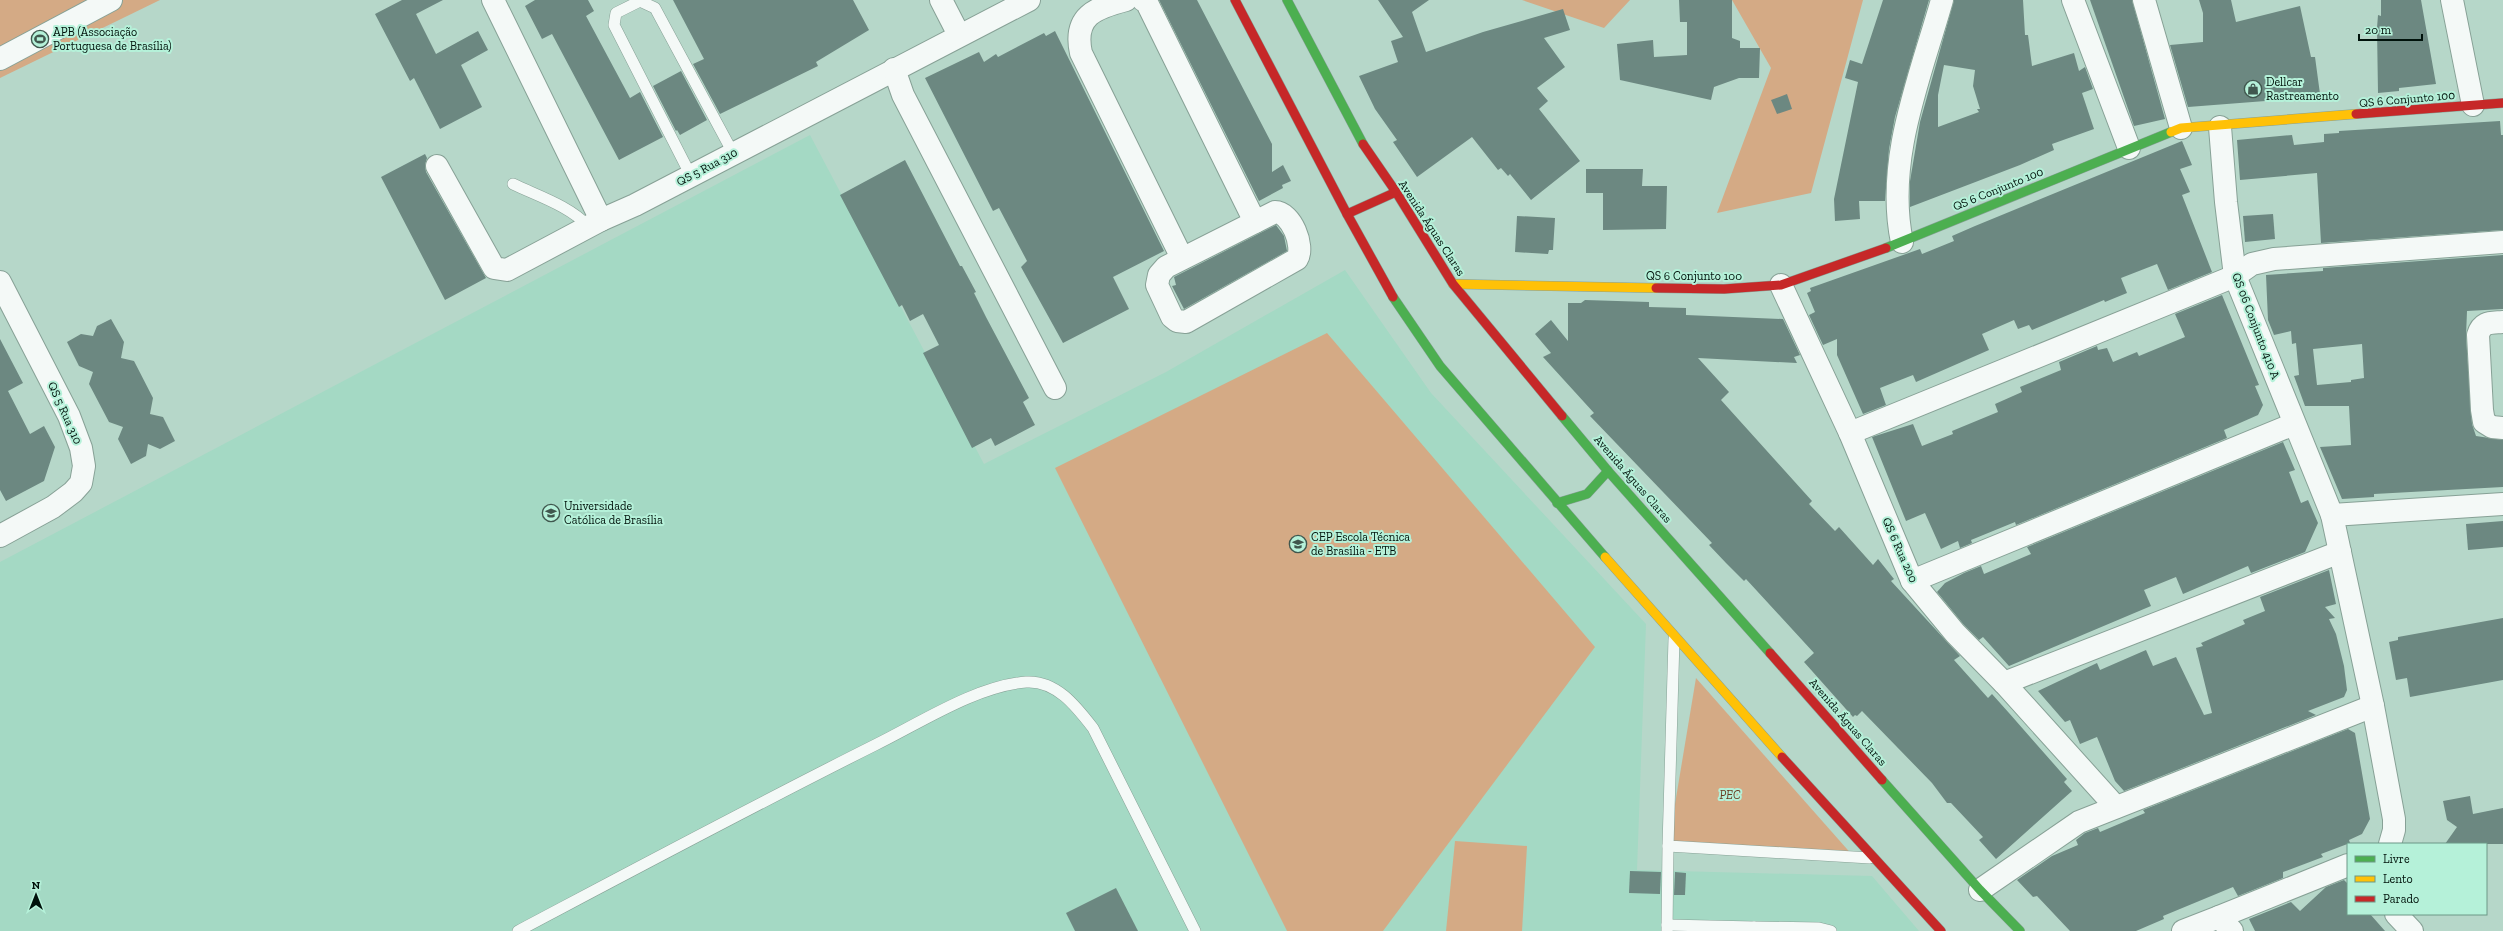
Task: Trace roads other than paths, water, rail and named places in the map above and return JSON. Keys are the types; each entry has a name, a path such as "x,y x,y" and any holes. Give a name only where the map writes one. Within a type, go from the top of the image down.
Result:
{"main road":[{"path":"1235,0 1347,214 1398,305 1440,366 1557,504 1674,636 1872,858 1941,931"},
{"name":"Avenida Águas Claras","path":"1287,0 1364,146 1396,192 1454,284 1480,309 1608,471 1980,890 2020,931"},
{"name":"QS 6 Conjunto 100","path":"1454,284 1724,289 1781,285 1902,242 2181,128 2220,127 2503,103"},
{"path":"1347,214 1396,192"},
{"path":"1492,296 1503,285"},
{"path":"1557,504 1587,496 1599,484 1608,471"}],"street":[{"path":"0,59 111,0"},
{"path":"493,0 595,223"},
{"path":"941,0 959,35"},
{"name":"QS 5 Rua 310","path":"437,166 494,268 507,270 595,223 691,176 1028,0"},
{"path":"1143,0 1150,8 1255,222"},
{"path":"1902,242 1897,217 1903,137 1942,0"},
{"path":"2073,0 2129,148"},
{"path":"2144,0 2181,128"},
{"path":"2452,0 2473,105"},
{"path":"1104,3 1080,25 1078,32 1081,53 1182,258"},
{"path":"894,69 903,95 1054,388"},
{"name":"QS 06 Conjunto 410 A","path":"2220,127 2226,202 2235,276 2332,515 2373,706 2394,820 2394,830 2390,843"},
{"path":"1275,212 1284,214 1301,242 1300,254 1297,259 1186,322 1181,323 1172,317 1157,285 1157,280 1166,267 1182,258 1275,212"},
{"path":"1850,433 2235,276 2252,264 2274,259 2503,242"},
{"name":"QS 5 Rua 310","path":"0,282 69,416 81,448 84,466 81,483 73,492 53,507 0,536"},
{"name":"QS 6 Rua 200","path":"1781,285 1850,433 1912,581 1955,633 2004,683 2116,807"},
{"path":"2503,322 2490,322 2480,329 2478,335 2484,422 2492,427 2503,428"},
{"path":"1912,581 2294,424"},
{"path":"2332,515 2503,504"},
{"path":"2004,683 2340,552"},
{"path":"1980,890 2079,822 2373,706"},
{"path":"2183,931 2225,924 2347,865"},
{"path":"2397,915 2412,931"}],"lane":[{"path":"691,176 614,25 616,13 640,1 655,8 733,154"},
{"path":"513,184 568,210 582,219 595,223"},
{"path":"1674,636 1667,928 1819,928 1831,931"},
{"path":"518,931 789,788 973,696 1006,685 1027,682 1042,683 1059,692 1075,705 1093,728 1195,931"},
{"path":"1668,846 1872,858"}],"place":[{"name":"APB (Associação Portuguesa de Brasília)","path":"40,39"},
{"name":"Dellcar Rastreamento","path":"2253,89"},
{"name":"Universidade Católica de Brasília","path":"551,513"},
{"name":"CEP Escola Técnica de Brasília - ETB","path":"1298,544"}],"park label":[{"name":"PEC","path":"1730,795"}]}
